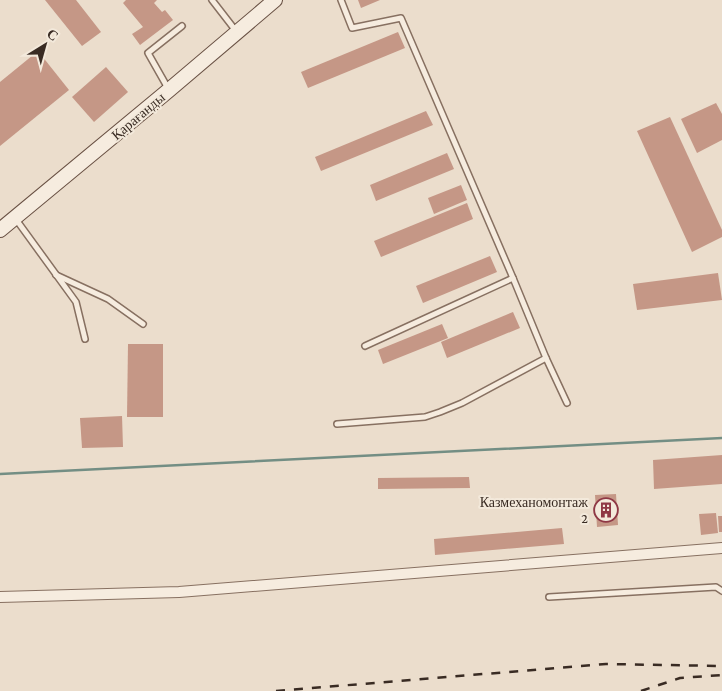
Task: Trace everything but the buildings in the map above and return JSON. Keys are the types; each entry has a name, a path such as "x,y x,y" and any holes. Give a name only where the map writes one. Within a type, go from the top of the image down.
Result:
{"main road":[{"name":"Қарағанды","path":"0,230 275,0"}],"street":[{"path":"0,597 179,592 722,548"}],"lane":[{"path":"212,0 236,32"},
{"path":"341,0 352,28 401,18 567,403"},
{"path":"169,90 148,53 182,26"},
{"path":"15,218 76,302 85,339"},
{"path":"56,275 108,299 143,324"},
{"path":"365,346 513,278"},
{"path":"337,424 425,416 440,412 462,403 546,358"},
{"path":"549,597 716,587 722,591"}],"waterway":[{"path":"0,474 722,438"}],"railway":[{"path":"276,691 606,664 722,666"},
{"path":"641,691 680,678 722,675"}],"place":[{"name":"Казмеханомонтаж 2","path":"606,510"}]}
